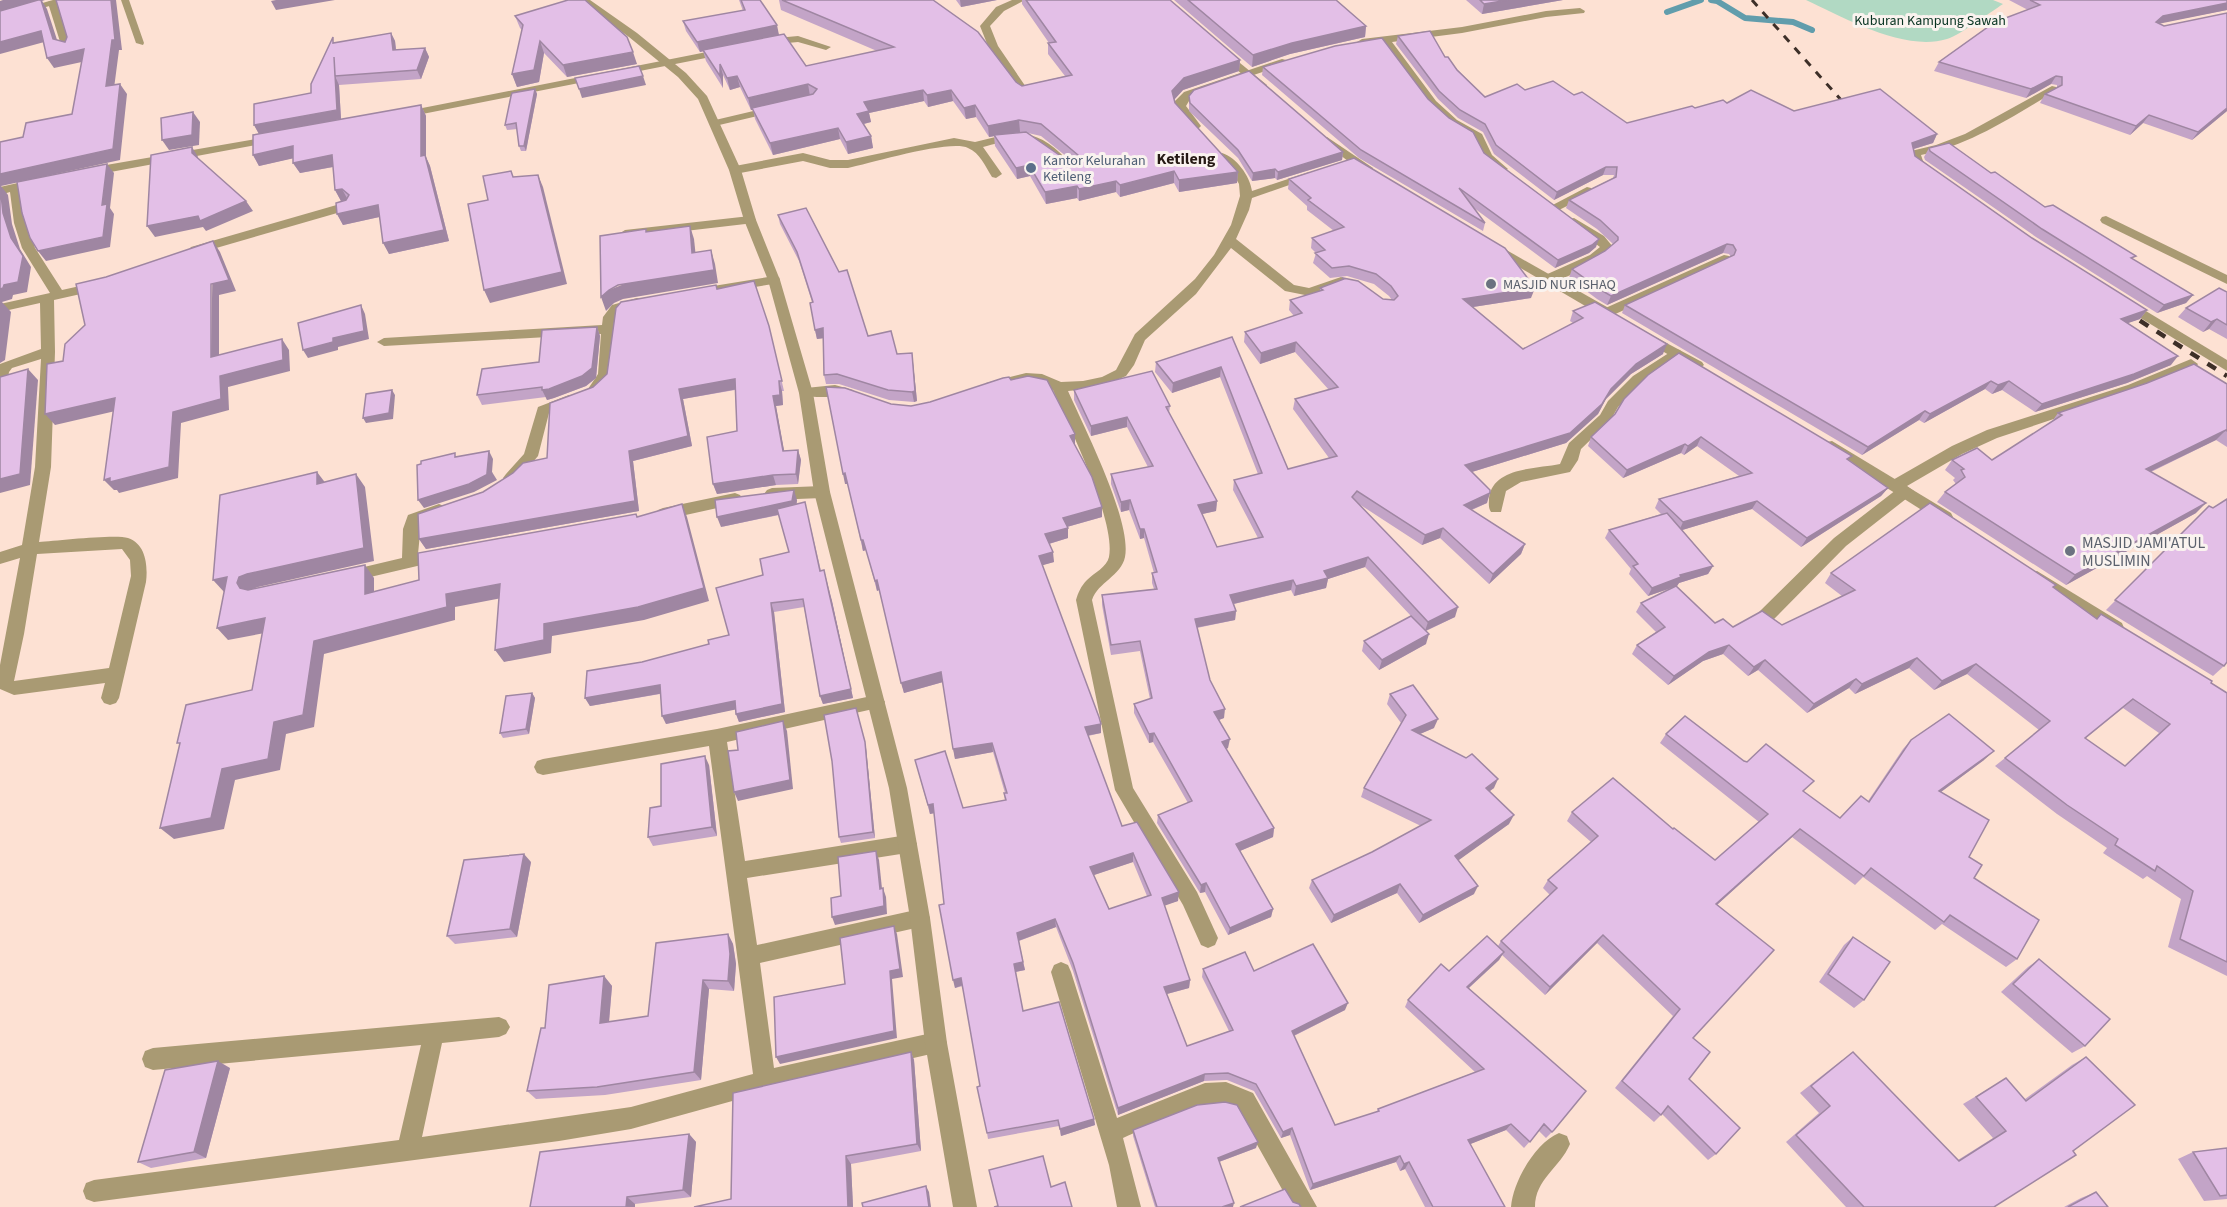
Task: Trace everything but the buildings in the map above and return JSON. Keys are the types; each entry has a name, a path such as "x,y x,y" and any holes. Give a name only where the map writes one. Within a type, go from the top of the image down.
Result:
{"street":[{"path":"584,0 668,64 703,98 735,170 750,220 774,279 806,393 822,492 898,788 920,918 936,1043 965,1207"},
{"path":"1020,0 1000,9 986,26 993,46 1023,90"},
{"path":"0,18 59,1 67,48"},
{"path":"1348,44 1462,30 1546,14 1580,11"},
{"path":"388,117 668,64 746,46 790,39 826,47"},
{"path":"1385,39 1432,103 1453,122 1478,136 1487,157 1512,176"},
{"path":"1216,45 1277,98"},
{"path":"1059,387 1085,386 1121,373 1127,366 1137,340 1193,289 1230,240 1243,213 1247,196 1245,182 1182,113 1180,102 1188,94 1295,58"},
{"path":"1936,176 1918,163 1915,153 1939,148 1969,136 2052,89"},
{"path":"715,123 789,106"},
{"path":"1319,134 1349,163 1378,178"},
{"path":"735,170 803,157 830,164 848,164 954,141 976,145 1026,135 1039,140 1071,168"},
{"path":"76,174 284,137"},
{"path":"976,145 996,174"},
{"path":"1247,196 1322,172"},
{"path":"0,191 56,179"},
{"path":"1548,279 1595,258 1607,247 1600,239 1549,205 1599,185"},
{"path":"16,188 21,227 32,256 51,281 53,296 48,352 44,467 16,634 5,680 7,686 14,688 116,674"},
{"path":"179,256 229,239 347,206"},
{"path":"610,236 750,220"},
{"path":"2106,220 2227,280"},
{"path":"1479,238 1705,370"},
{"path":"1230,240 1290,288 1310,292 1349,280"},
{"path":"1606,313 1724,259"},
{"path":"684,294 774,279"},
{"path":"0,308 109,283"},
{"path":"2114,295 2227,366"},
{"path":"502,486 531,456 543,410 550,405 590,394 600,388 605,380 611,316 619,307 650,300"},
{"path":"384,342 610,328"},
{"path":"0,384 2,371 7,365 48,352"},
{"path":"1496,508 1498,491 1504,483 1565,468 1571,460 1574,447 1605,418 1613,404 1638,379 1675,353"},
{"path":"1765,617 1840,542 1901,488 1957,450 1992,434 2133,388 2191,364"},
{"path":"981,389 1011,380 1033,377 1052,382 1059,387 1100,481 1118,540 1118,556 1113,566 1086,589 1084,600 1124,790 1182,882 1201,918 1208,938"},
{"path":"806,393 835,390 861,397"},
{"path":"1816,436 1956,524"},
{"path":"646,518 776,493 822,492"},
{"path":"410,563 411,529 414,519 455,505"},
{"path":"0,558 29,549 125,543 134,550 141,564 110,698"},
{"path":"328,580 460,551"},
{"path":"2023,567 2128,635"},
{"path":"543,767 717,737 876,702"},
{"path":"717,737 735,871 750,956 765,1081"},
{"path":"735,871 907,844"},
{"path":"750,956 920,918"},
{"path":"1061,972 1110,1132 1130,1207"},
{"path":"153,1059 499,1027"},
{"path":"408,1150 434,1033"},
{"path":"94,1191 631,1118 765,1081 936,1043"},
{"path":"1110,1132 1205,1095 1233,1094 1245,1101 1305,1207"},
{"path":"1524,1207 1522,1198 1529,1184 1559,1144"}],"lane":[{"path":"125,0 141,43"}],"green space":[{"name":"Kuburan Kampung Sawah","path":"1806,0 1993,0 2003,4 1953,36 1930,42 1912,41 1875,31"}],"waterway":[{"path":"1667,12 1701,0"},
{"path":"1711,0 1717,1 1745,18 1793,22 1812,30"}],"railway":[{"path":"1752,0 1850,110"},
{"path":"2123,310 2227,376"}],"place":[{"name":"Kantor Kelurahan Ketileng","path":"1031,168"},
{"name":"MASJID NUR ISHAQ","path":"1491,284"},
{"name":"MASJID JAMI'ATUL MUSLIMIN","path":"2070,551"}],"district":[{"name":"Ketileng","path":"1186,158"}]}
